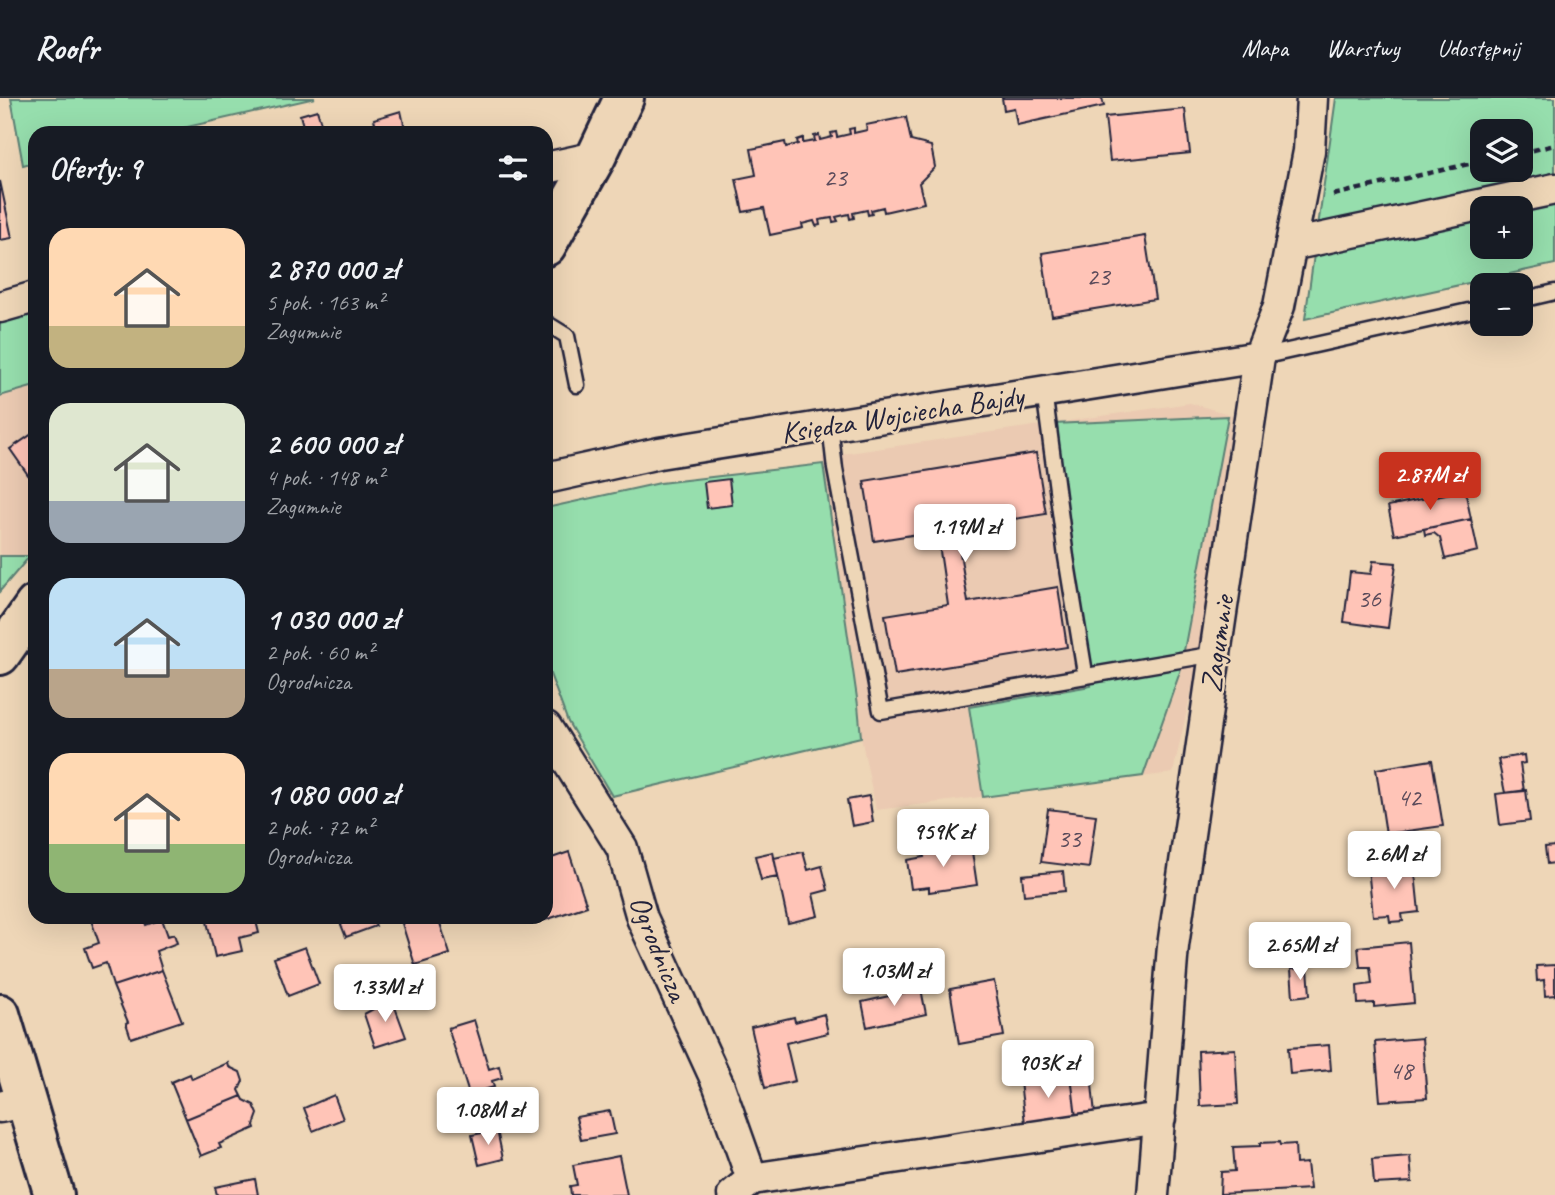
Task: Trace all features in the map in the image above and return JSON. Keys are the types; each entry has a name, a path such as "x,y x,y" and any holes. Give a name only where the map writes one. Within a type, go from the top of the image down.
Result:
{"street":[{"path":"553,234 596,157 624,98"},
{"name":"Zagumnie","path":"1153,1195 1173,946 1215,654 1259,357 1279,306 1309,151 1312,98"},
{"path":"553,166 596,157"},
{"path":"1291,245 1555,189"},
{"path":"0,307 28,299"},
{"name":"Księdza Wojciecha Bajdy","path":"553,476 659,453 1259,357"},
{"path":"0,655 28,615"},
{"name":"Ogrodnicza","path":"553,738 622,848 642,918 719,1086 742,1187 1160,1118"},
{"path":"0,1014 13,1104 54,1195"}],"lane":[{"path":"1533,297 1555,292"},
{"path":"1259,357 1470,311"},
{"path":"553,327 567,336 577,385"},
{"path":"1044,391 1084,667"},
{"path":"830,425 835,469 881,712 1215,654"}],"path":[{"path":"1533,150 1555,145"},
{"path":"1330,196 1470,164"}],"shaded area":[{"path":"28,388 28,556 0,556 0,396"},
{"path":"1190,403 1232,415 1199,656 1173,773 876,810 861,737 822,457"}],"green space":[{"path":"11,98 315,98 192,126 28,126 28,164 23,165"},
{"path":"1336,98 1555,98 1555,264 1514,273 1470,273 1470,283 1305,319"},
{"path":"28,311 28,388 0,396 0,319"},
{"path":"1228,416 1180,672 1143,776 983,797 969,707 1091,686 1053,424"},
{"path":"823,464 861,737 612,796 568,722 553,682 553,506 660,483"},
{"path":"0,556 28,556 28,558 0,591"}],"building":[{"path":"1002,98 1102,98 1104,106 1017,125 1014,108 1004,110"},
{"path":"1185,109 1190,153 1110,161 1105,117"},
{"path":"317,110 322,126 303,126 300,115"},
{"path":"401,111 404,126 376,126 374,119"},
{"path":"906,117 911,141 931,146 935,167 919,183 924,203 884,212 883,207 871,210 872,214 868,215 867,210 853,213 854,218 850,219 849,214 836,217 838,221 833,222 832,218 819,220 820,225 816,226 814,221 802,224 803,228 770,235 764,208 743,212 736,179 756,175 751,149 785,142 786,147 798,144 797,140 803,138 803,143 815,141 814,136 819,135 820,140 832,137 831,133 836,132 837,137 850,134 849,129 854,128 854,133 867,130 866,125"},
{"path":"0,181 12,238 0,240"},
{"path":"1145,236 1155,299 1052,316 1042,253"},
{"path":"28,437 28,475 10,449"},
{"path":"1036,453 1046,514 956,528 968,602 1058,587 1067,647 895,675 885,615 948,605 937,531 874,541 864,481"},
{"path":"729,479 732,505 707,508 704,482"},
{"path":"1465,490 1471,519 1394,535 1388,506"},
{"path":"1471,519 1478,551 1445,559 1440,538 1434,533 1425,535 1424,529"},
{"path":"1373,561 1396,563 1388,628 1344,622 1350,572 1371,574"},
{"path":"1524,755 1525,763 1520,764 1524,791 1505,793 1498,759"},
{"path":"1432,760 1443,826 1386,834 1376,769"},
{"path":"1526,790 1530,821 1500,825 1496,794"},
{"path":"869,796 873,822 852,826 847,800"},
{"path":"1048,809 1096,815 1089,868 1041,862"},
{"path":"971,845 977,885 929,892 929,887 911,889 907,860 924,857 923,852"},
{"path":"1555,846 1555,863 1547,864 1545,847"},
{"path":"569,852 587,906 553,917 553,858"},
{"path":"773,852 778,877 761,880 755,856"},
{"path":"803,852 808,870 822,866 828,890 813,894 818,916 788,923 774,858"},
{"path":"1414,863 1419,912 1402,914 1403,921 1390,922 1389,915 1373,916 1368,868"},
{"path":"1063,871 1065,891 1024,895 1022,875"},
{"path":"92,924 164,924 168,936 174,934 177,943 156,951 162,970 113,986 106,963 92,968 85,948 99,943"},
{"path":"208,924 257,924 259,933 239,938 242,951 215,957"},
{"path":"341,924 376,926 346,937"},
{"path":"402,924 440,924 450,954 415,965"},
{"path":"1409,942 1414,1003 1374,1007 1374,1003 1358,1004 1357,986 1372,984 1370,967 1360,967 1358,947"},
{"path":"305,947 319,984 288,996 274,958"},
{"path":"1555,965 1555,995 1545,996 1544,980 1537,981 1536,966"},
{"path":"1308,968 1310,995 1293,997 1291,969"},
{"path":"162,970 182,1021 131,1038 126,1023 128,1022 113,986"},
{"path":"994,981 1004,1036 959,1044 950,989"},
{"path":"921,989 926,1014 867,1027 862,1002"},
{"path":"392,999 406,1037 375,1047 364,1014"},
{"path":"824,1014 828,1033 786,1043 795,1081 765,1088 751,1027 794,1017 795,1022"},
{"path":"474,1020 489,1069 499,1066 502,1078 492,1081 494,1087 469,1094 448,1028"},
{"path":"1422,1038 1427,1098 1380,1101 1375,1042"},
{"path":"1329,1045 1331,1070 1290,1074 1288,1048"},
{"path":"1235,1049 1238,1104 1200,1106 1198,1051"},
{"path":"228,1063 229,1067 240,1072 243,1081 239,1090 242,1096 186,1119 171,1082 190,1074 192,1079"},
{"path":"1091,1074 1095,1115 1076,1117 1071,1076"},
{"path":"1071,1076 1076,1117 1025,1123 1020,1082"},
{"path":"334,1095 343,1119 313,1131 304,1108"},
{"path":"242,1096 254,1105 258,1114 255,1128 219,1144 221,1148 201,1156 186,1119"},
{"path":"610,1111 615,1134 581,1140 576,1117"},
{"path":"497,1130 503,1159 479,1165 472,1135"},
{"path":"1279,1142 1280,1145 1295,1144 1296,1164 1307,1163 1310,1189 1220,1194 1221,1172 1235,1171 1233,1147"},
{"path":"619,1156 627,1195 571,1195 570,1186 577,1185 573,1165"},
{"path":"1410,1156 1412,1182 1374,1184 1372,1159"},
{"path":"255,1179 258,1195 217,1195 215,1187"}]}
